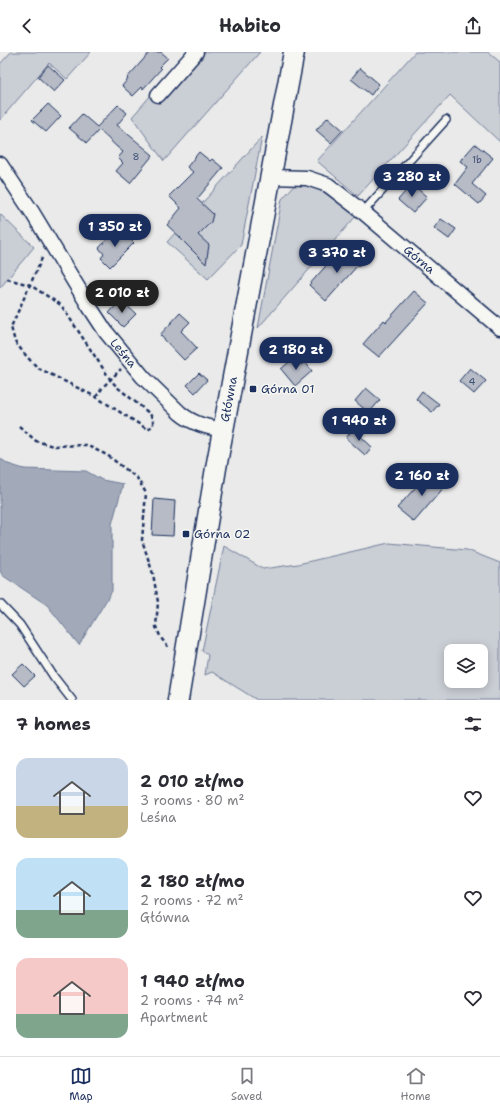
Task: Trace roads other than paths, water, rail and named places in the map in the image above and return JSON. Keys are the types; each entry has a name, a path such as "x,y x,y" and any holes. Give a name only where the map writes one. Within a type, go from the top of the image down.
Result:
{"main road":[{"name":"Główna","path":"178,700 223,430 294,52"}],"street":[{"path":"158,95 196,52"},
{"name":"Leśna","path":"0,164 50,241 100,324 143,377 187,419 204,427 223,430"},
{"name":"Górna","path":"270,177 307,178 328,185 363,212 500,328"}],"lane":[{"path":"363,212 446,120"},
{"path":"0,604 20,625 54,677 72,700"}],"water":[{"path":"0,458 8,464 24,469 86,471 102,480 123,484 112,524 112,591 79,645 47,605 2,575 0,570"}],"place":[{"name":"Górna 01","path":"253,389"},
{"name":"Górna 02","path":"186,534"}]}
